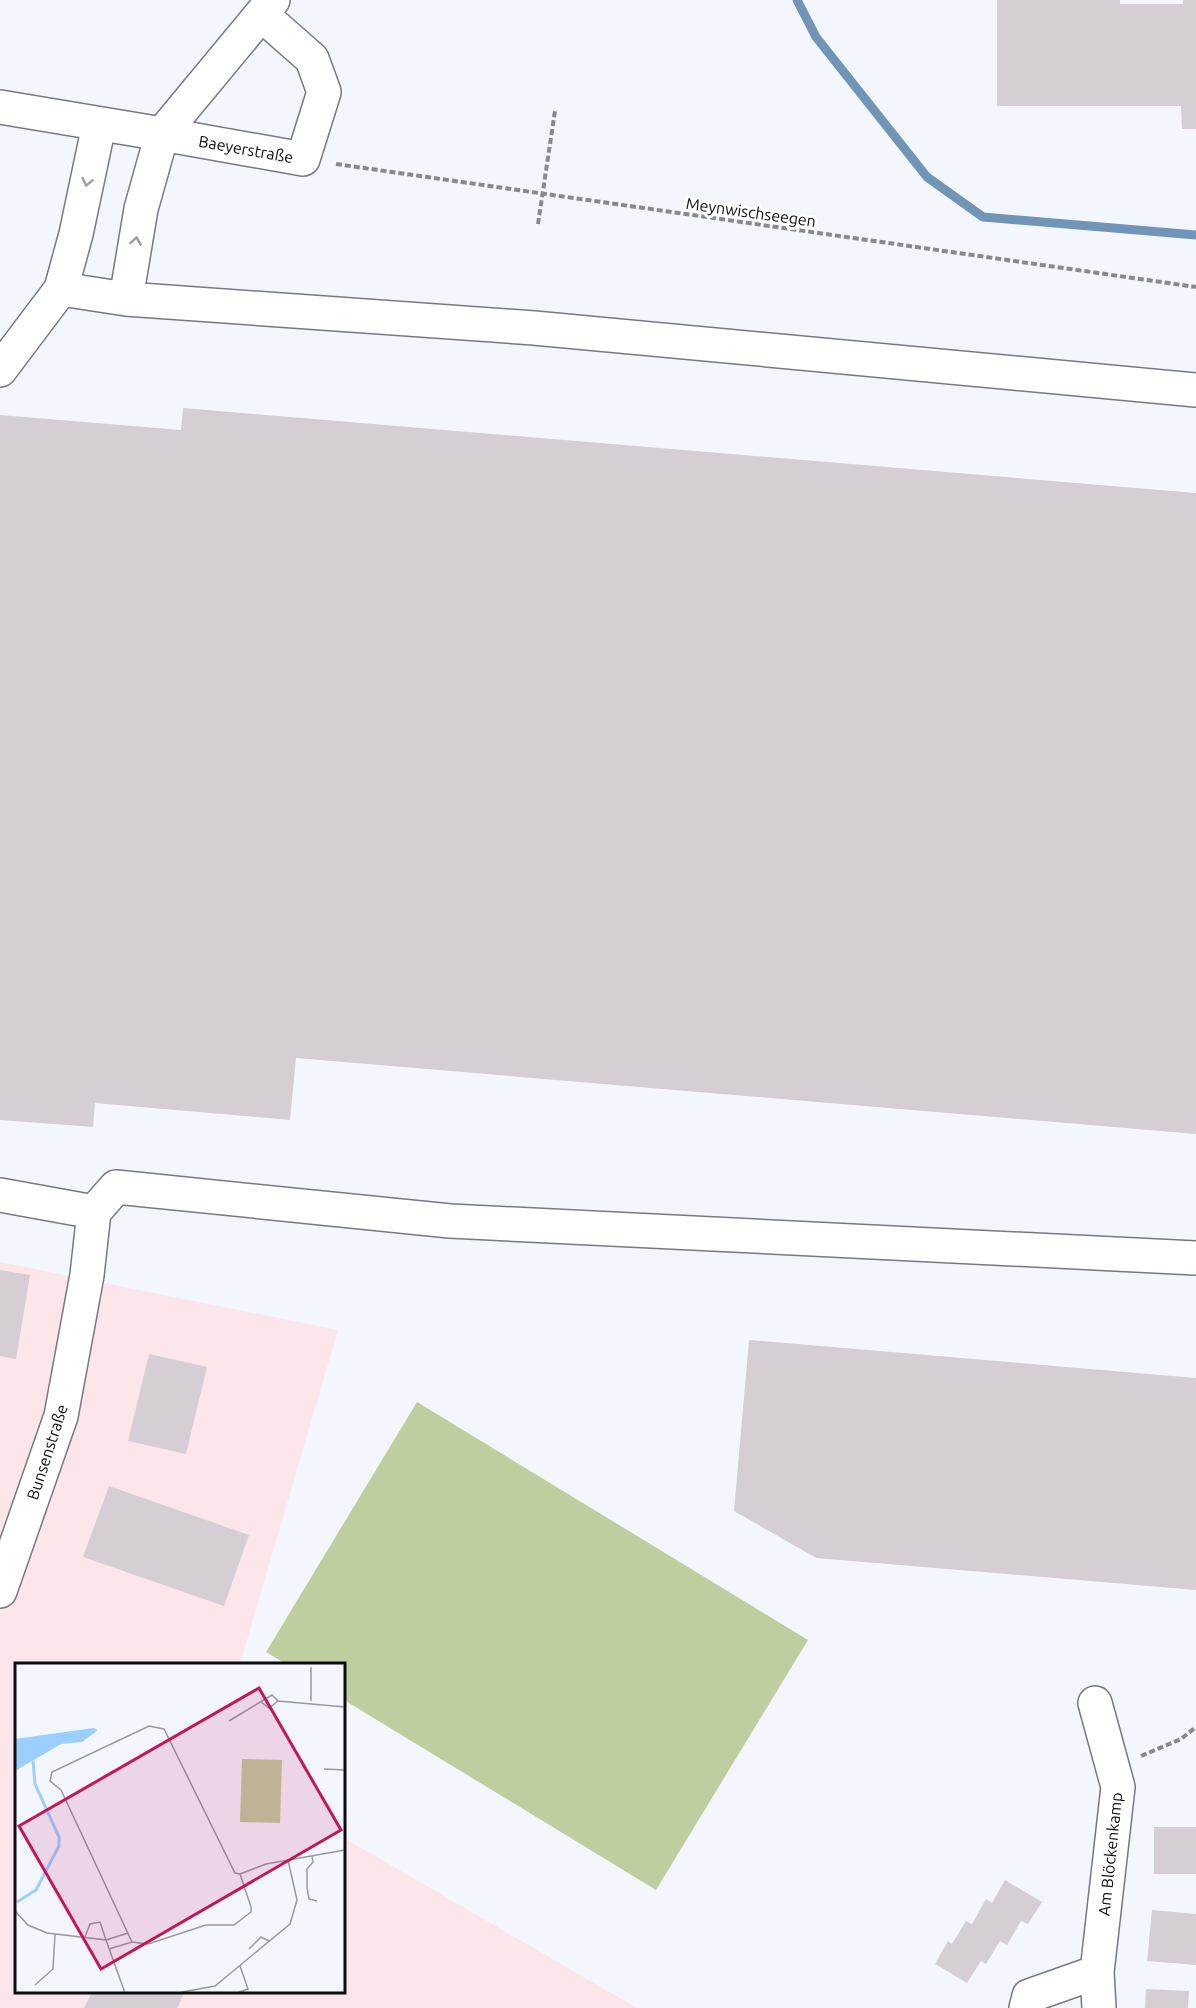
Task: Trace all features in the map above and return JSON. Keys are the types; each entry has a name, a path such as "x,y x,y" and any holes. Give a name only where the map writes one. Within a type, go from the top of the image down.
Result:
{"street":[{"name":"Baeyerstraße","path":"0,107 303,159 324,92 312,58 268,8 162,134"},
{"path":"0,370 62,290 99,125"},
{"path":"126,299 141,209 162,134"},
{"path":"62,290 126,299 534,328 1196,390"},
{"path":"0,1195 94,1212 116,1186 450,1221 1196,1258"},
{"name":"Bunsenstraße","path":"3,1572 61,1416 87,1275 94,1212"},
{"name":"Am Blöckenkamp","path":"1095,1702 1118,1787 1097,1972 1099,2008"},
{"path":"1026,2008 1029,1996 1097,1972"}],"path":[{"path":"538,224 555,111"},
{"name":"Meynwischseegen","path":"303,159 1196,287"},
{"path":"1113,1767 1181,1739 1196,1727"}],"shaded area":[{"path":"0,1262 338,1330 240,1663 15,1663 15,1993 345,1993 345,1839 637,2008 0,2008"}],"green space":[{"path":"417,1402 808,1640 656,1890 345,1701 345,1663 284,1663 266,1652"}],"building":[{"path":"997,0 1120,0 1120,4 1183,4 1183,0 1196,0 1196,129 1182,129 1181,106 997,106"},
{"path":"183,408 1196,493 1196,1134 296,1058 290,1120 95,1103 93,1127 0,1120 0,415 181,430"},
{"path":"0,1270 30,1275 16,1359 0,1356"},
{"path":"749,1340 1196,1378 1196,1590 816,1558 734,1511"},
{"path":"149,1354 207,1367 186,1454 128,1441"},
{"path":"109,1486 249,1535 224,1606 83,1557"},
{"path":"1154,1827 1196,1827 1196,1874 1154,1874"},
{"path":"1005,1880 1042,1902 1028,1924 1021,1921 1007,1945 1000,1941 986,1964 981,1961 967,1983 935,1964 948,1941 952,1944 966,1921 972,1924 986,1899 992,1903"},
{"path":"1152,1910 1196,1914 1196,1965 1147,1961"},
{"path":"1146,1989 1189,1991 1188,2008 1145,2008"},
{"path":"92,1993 184,1993 177,2008 84,2008"}],"waterway":[{"path":"797,0 816,37 927,177 983,217 1196,235"}]}
